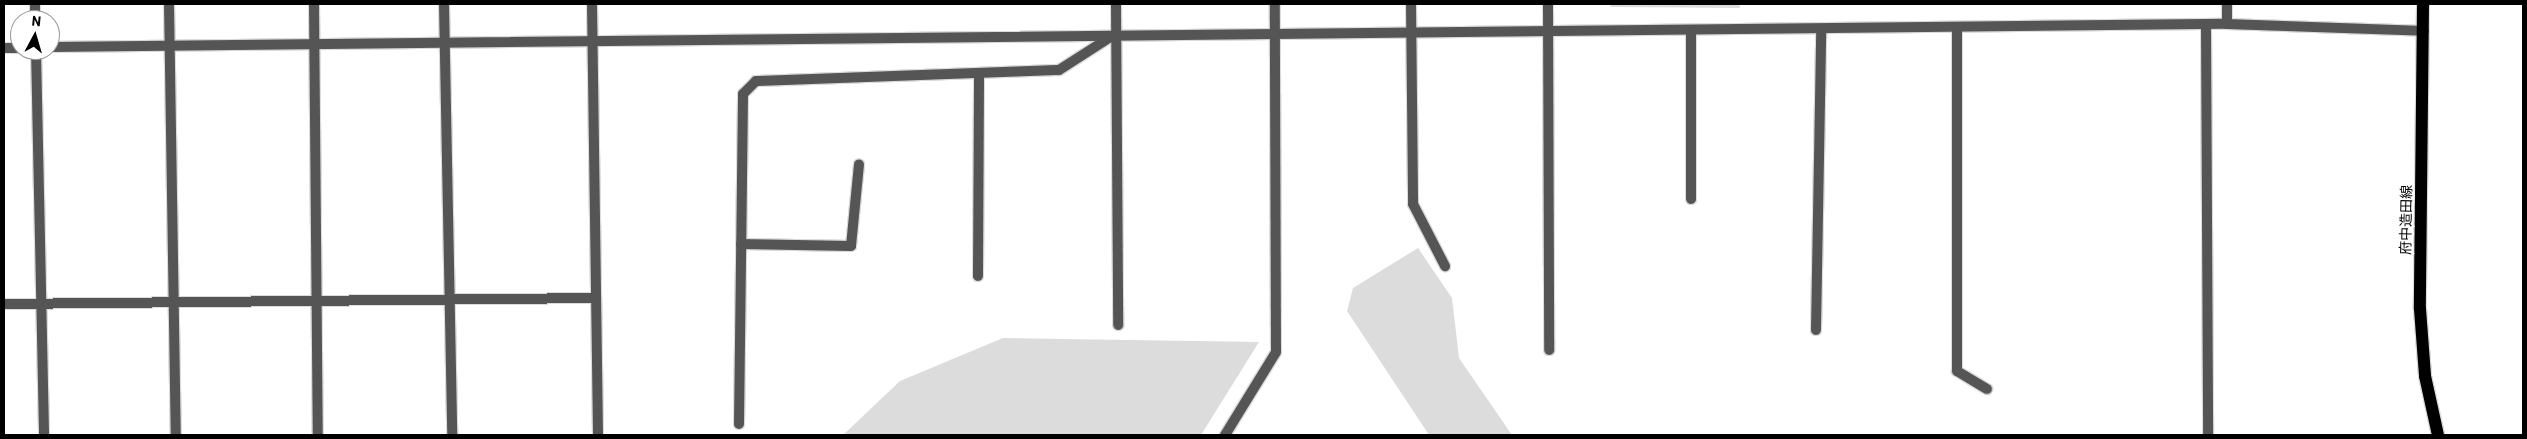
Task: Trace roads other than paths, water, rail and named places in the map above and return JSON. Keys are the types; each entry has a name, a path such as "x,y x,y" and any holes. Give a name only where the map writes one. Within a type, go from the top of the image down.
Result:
{"main road":[{"name":"府中造田線","path":"2423,4 2420,309 2425,376 2438,435"}],"street":[{"path":"169,4 176,435"},
{"path":"314,4 318,435"},
{"path":"444,4 452,435"},
{"path":"592,4 598,435"},
{"path":"1116,4 1118,325"},
{"path":"1225,435 1276,352 1274,4"},
{"path":"1411,4 1413,204 1445,266"},
{"path":"1548,4 1549,350"},
{"path":"2227,4 2227,24"},
{"path":"60,47 1275,32 1957,29 2227,24 2424,30"},
{"path":"2206,25 2208,435"},
{"path":"1957,29 1957,371 1987,388"},
{"path":"1691,30 1691,199"},
{"path":"1816,330 1821,30"},
{"path":"739,424 743,94 756,81 979,75 1059,70 1116,34"},
{"path":"36,60 44,435"},
{"path":"978,276 979,75"},
{"path":"741,244 851,246 859,164"},
{"path":"4,304 596,298"}]}
